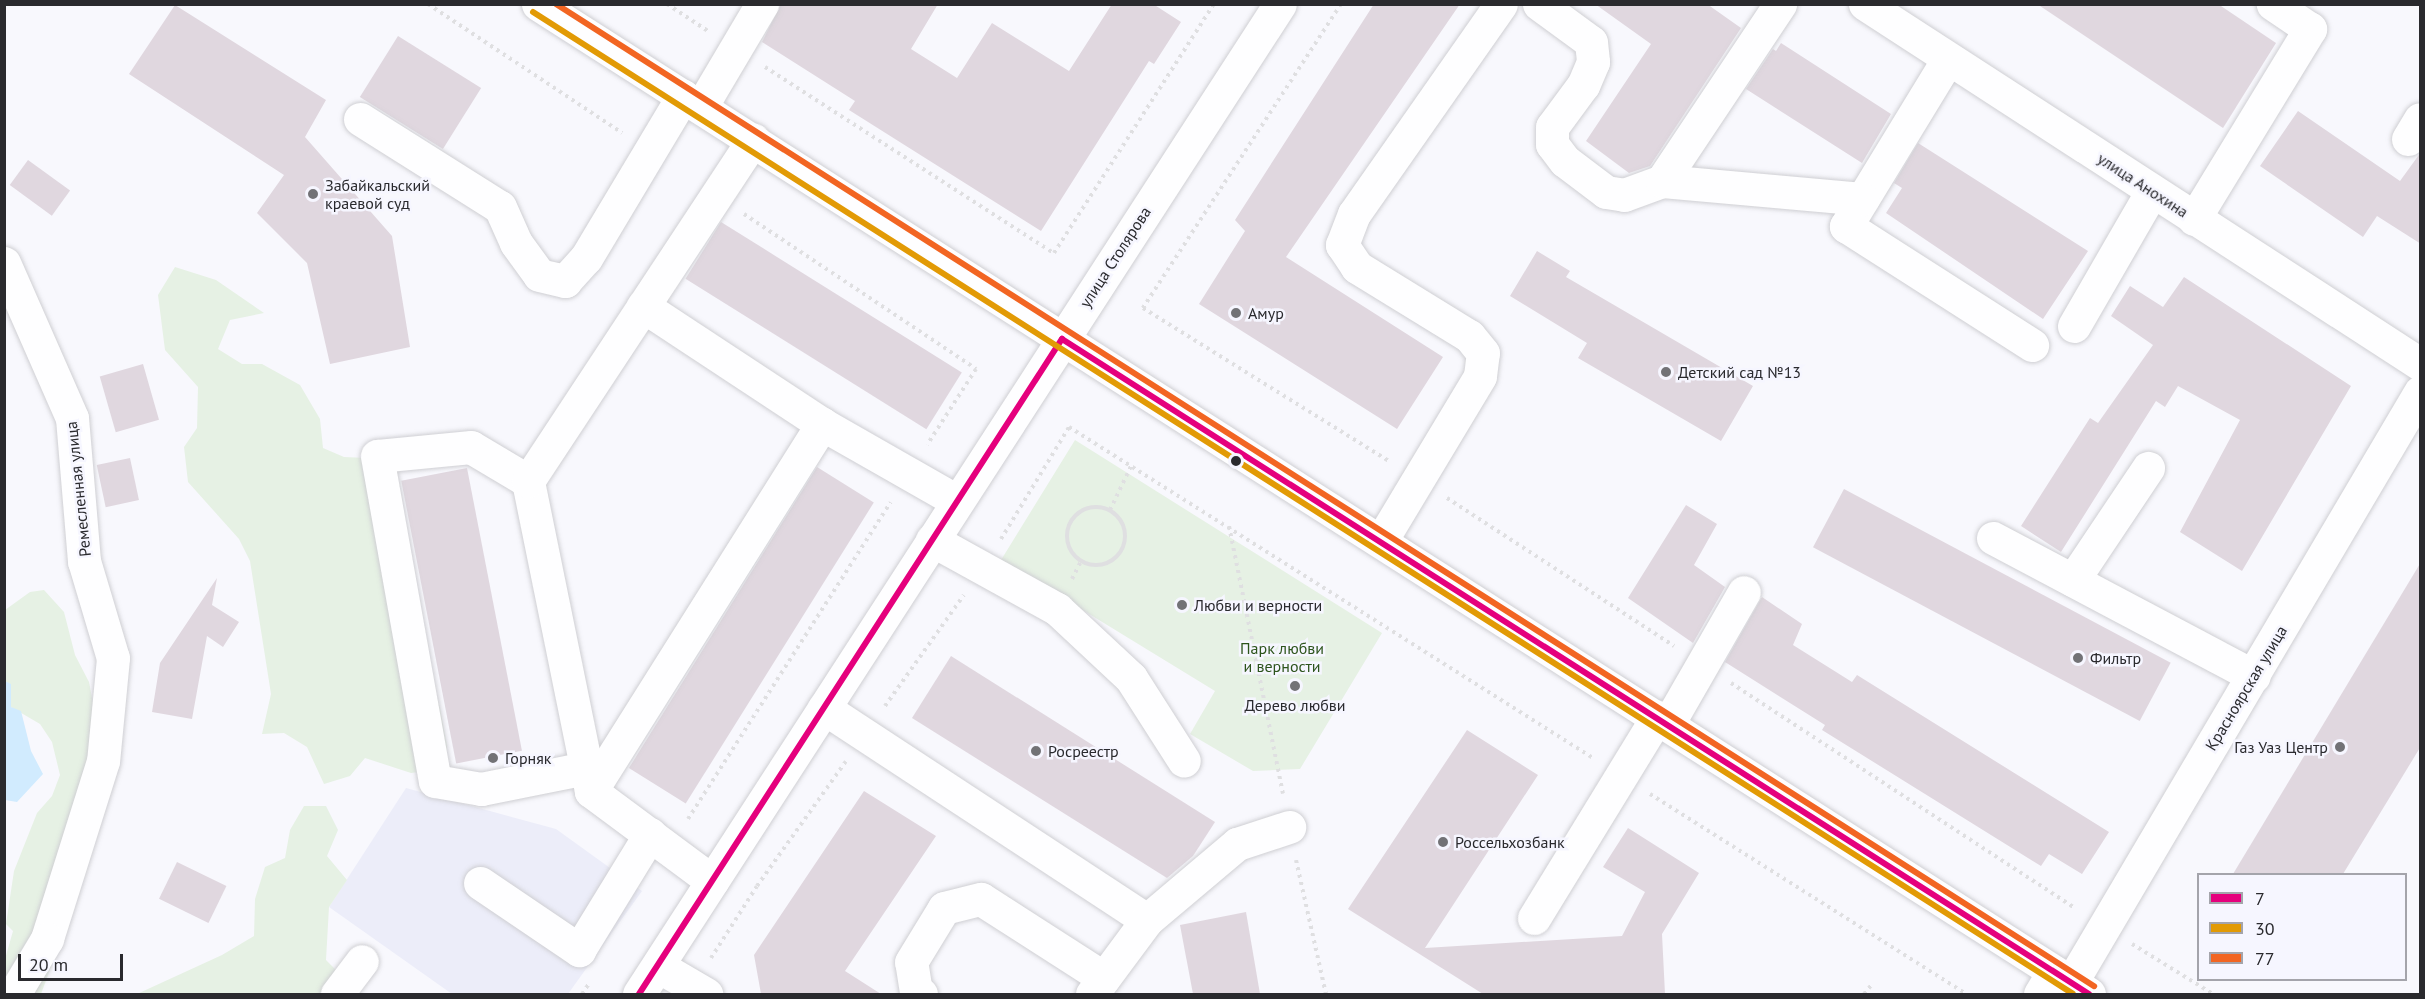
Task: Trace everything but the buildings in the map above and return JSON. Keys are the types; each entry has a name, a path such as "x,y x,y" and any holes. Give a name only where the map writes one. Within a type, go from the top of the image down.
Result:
{"street":[{"path":"538,4 1663,721 2063,986"},
{"path":"360,119 500,207 516,243 539,275 565,281 586,258 692,102 736,49 762,4"},
{"name":"улица Столярова","path":"639,994 1280,4"},
{"path":"1381,542 1480,376 1483,353 1469,336 1357,267 1342,245 1354,214 1500,4"},
{"path":"1539,4 1591,42 1593,62 1583,85 1552,127 1552,144 1565,160 1606,192 1624,195 1662,181 1862,199"},
{"path":"1662,181 1780,4"},
{"name":"улица Анохина","path":"1865,4 2421,364"},
{"path":"2194,219 2310,29 2273,4"},
{"path":"1948,58 1846,226 2032,345"},
{"path":"712,881 660,841 588,779 528,481 753,140"},
{"path":"2074,326 2152,191"},
{"name":"Ремесленная улица","path":"4,263 72,418 84,561 113,658 103,761 47,939 14,994"},
{"path":"644,306 822,424 957,501"},
{"name":"Красноярская улица","path":"2063,986 2254,676 2421,392"},
{"path":"588,779 822,424"},
{"path":"528,481 471,447 377,456 435,781 481,789 588,779"},
{"path":"2073,580 2148,468"},
{"path":"1993,538 2254,676"},
{"path":"932,540 1057,609 1131,678 1184,761"},
{"path":"1534,918 1621,775 1703,665 1744,592"},
{"path":"824,708 1147,920"},
{"path":"921,994 916,992 911,962 944,908 981,899 1098,986 1147,920 1237,844 1289,827"},
{"path":"480,883 579,950 660,841"},
{"path":"337,994 362,960"},
{"path":"658,966 706,994"}],"path":[{"path":"667,4 1054,253 1214,4"},
{"path":"1341,4 1143,308 1419,480 2073,907"},
{"path":"660,841 909,474 976,369"},
{"path":"1069,427 1230,526 1966,994"},
{"path":"1110,510 1131,466"},
{"path":"1096,507 1110,510 1121,520 1126,536 1122,551 1111,561 1096,566 1081,561 1070,550 1067,536 1071,522 1081,511 1096,507"},
{"path":"1230,526 1289,827 1326,994"},
{"path":"2129,942 2213,994"},
{"path":"582,994 594,975"},
{"path":"1864,994 1872,984"}],"shaded area":[{"path":"406,788 556,829 642,891 568,994 452,994 329,907"}],"green space":[{"path":"175,267 216,280 264,313 230,320 218,349 242,364 262,364 300,385 320,419 323,448 344,457 367,458 440,708 447,745 447,768 411,773 365,758 350,776 324,784 307,747 284,733 262,734 271,694 250,561 239,539 188,482 184,447 197,428 198,387 165,350 158,295"},
{"name":"Парк любви и верности","path":"1075,440 1382,633 1300,769 1253,771 1190,734 1215,691 1001,560"},
{"path":"44,590 64,612 75,655 89,682 94,708 95,762 47,939 51,967 41,994 5,994 5,959 13,931 6,924 14,871 37,813 52,796 60,775 52,742 40,724 11,707 11,685 5,681 5,610 30,592"},
{"path":"304,806 326,806 338,830 327,856 347,880 329,907 326,960 338,972 319,994 137,994 222,955 254,936 255,899 265,867 285,858 290,830"}],"water":[{"path":"5,681 11,684 11,707 21,711 31,751 43,774 17,802 5,800"}],"transit line":[{"name":"77","path":"556,4 2094,986"},
{"name":"30","path":"533,12 2073,994"},
{"name":"7","path":"1062,339 2089,994"},
{"name":"7","path":"639,994 1062,339"}],"place":[{"name":"Забайкальский краевой суд","path":"313,194"},
{"name":"Амур","path":"1236,313"},
{"name":"Детский сад №13","path":"1666,372"},
{"name":"Любви и верности","path":"1182,605"},
{"name":"Фильтр","path":"2078,658"},
{"name":"Дерево любви","path":"1295,686"},
{"name":"Газ Уаз Центр","path":"2340,747"},
{"name":"Росреестр","path":"1036,751"},
{"name":"Горняк","path":"493,758"},
{"name":"Россельхозбанк","path":"1443,842"}]}
